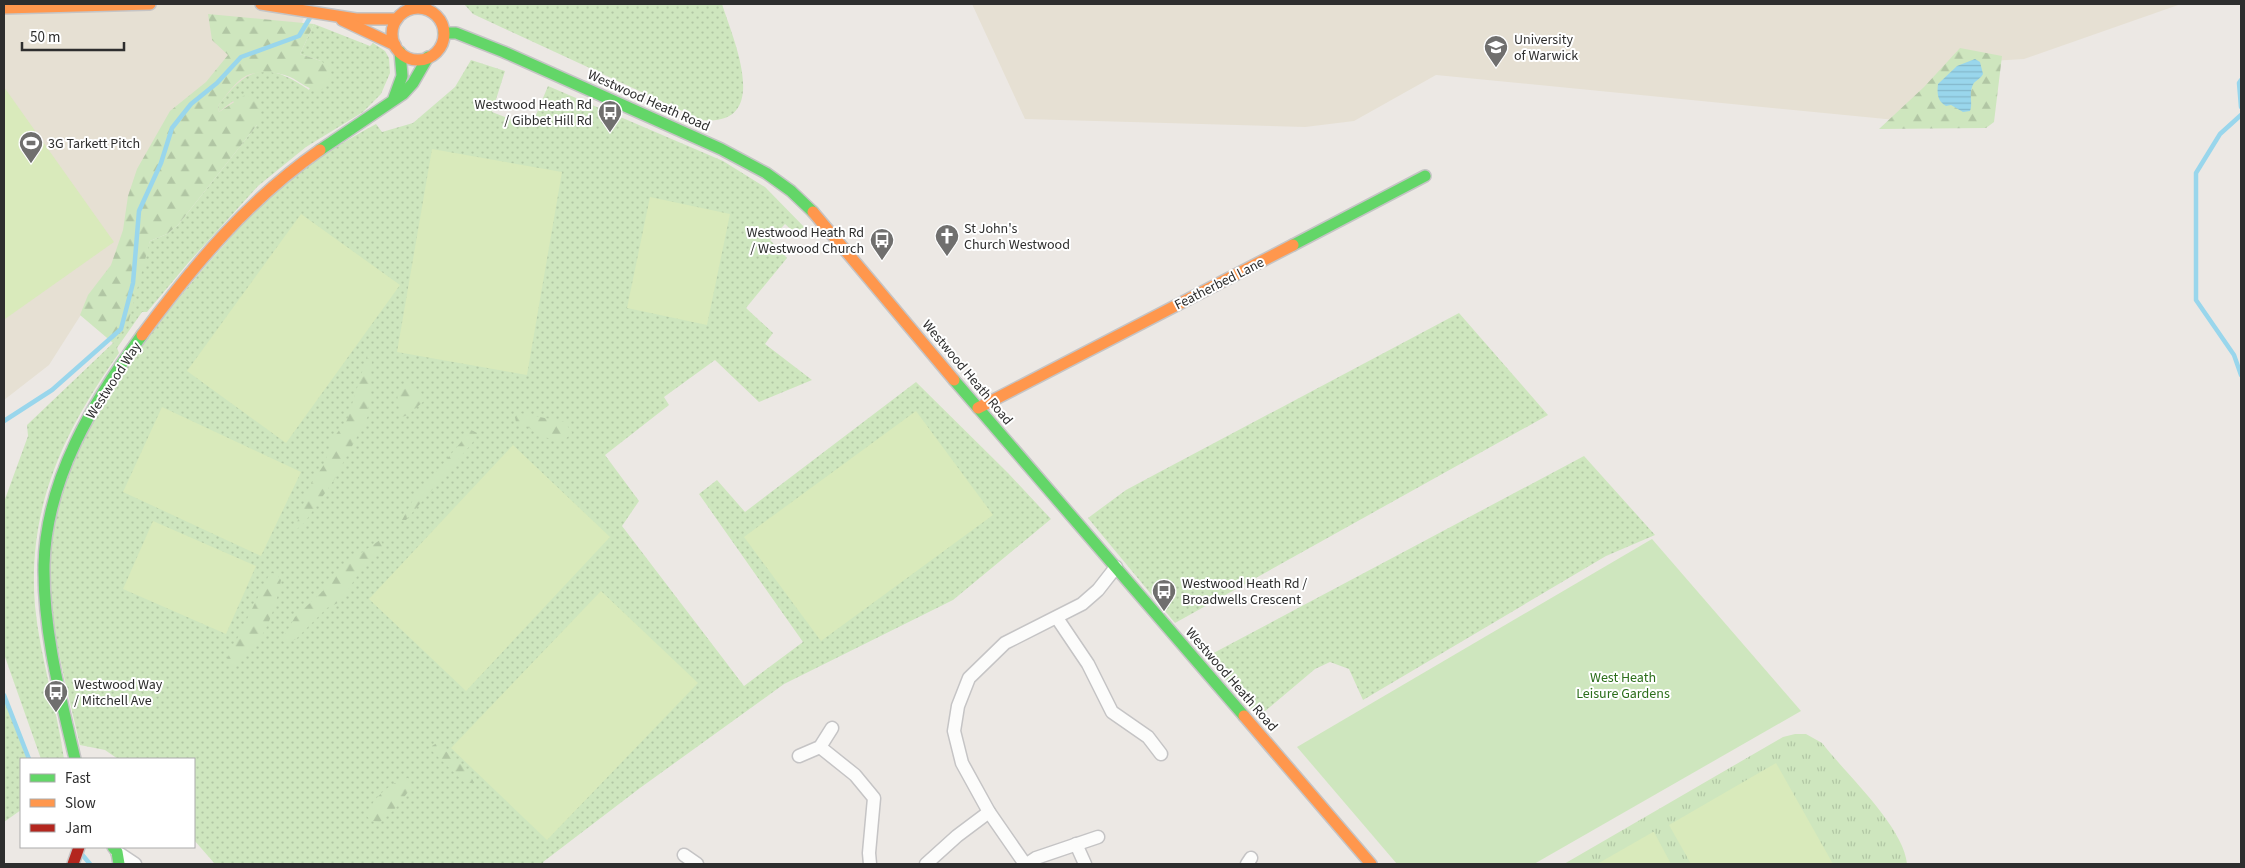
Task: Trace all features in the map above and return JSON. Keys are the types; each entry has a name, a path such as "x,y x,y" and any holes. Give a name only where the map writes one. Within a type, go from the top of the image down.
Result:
{"street":[{"path":"4,8 150,4"},
{"path":"260,4 299,8 356,19 397,19"},
{"path":"330,15 397,49 414,60 428,57 439,49 444,33 438,18 431,8 408,7 397,19 393,27 397,49 404,66 403,77 391,102"},
{"name":"Westwood Heath Road","path":"444,33 456,33 504,52 721,149 791,191 823,222 978,408 1371,864"},
{"name":"Westwood Way","path":"75,758 53,662 44,594 47,534 53,502 72,447 101,395 146,329 222,235 247,209 297,165 391,102 413,83 428,57"},
{"name":"Featherbed Lane","path":"978,408 1010,386 1425,176"},
{"path":"1098,837 1036,858 1026,864 989,812 962,763 954,731 958,706 969,678 1004,643 1082,604 1098,590 1116,567"},
{"path":"1057,618 1088,664 1112,712 1148,737 1161,754"},
{"path":"799,756 820,747 832,728"},
{"path":"820,747 855,775 874,798 869,853 870,864"},
{"path":"926,864 957,836 989,812"},
{"path":"1076,844 1085,864"},
{"path":"116,854 135,864"},
{"path":"684,855 697,864"}],"shaded area":[{"path":"4,4 308,4 301,26 124,247 49,365 4,400"},
{"name":"University of Warwick","path":"972,4 2181,4 2024,59 1992,61 1983,94 1978,128 1436,75 1354,121 1305,127 1025,119"}],"green space":[{"path":"464,4 722,4 734,38 743,78 742,96 737,110 724,118 702,120 473,14"},
{"path":"208,14 314,24 300,54 321,61 331,68 328,80 325,87 315,90 286,75 261,72 241,79 229,92 218,106 219,112 245,95 257,99 262,109 257,125 178,225 167,234 150,241 128,324 113,343 80,315 88,295 111,265 123,230 128,196 137,169 170,111 206,82 228,55 212,40"},
{"path":"314,24 370,46 373,43 385,51 389,58 390,73 381,94 363,112 306,147 258,186 189,262 147,312 142,312 117,348 119,353 99,382 66,441 53,472 44,503 37,536 34,570 37,625 64,758 41,758 4,654 4,502 28,436 27,425 113,343 131,307 150,241 167,234 178,225 257,125 233,101 219,112 218,106 239,83 259,72 282,75 309,90 321,61 300,54"},
{"path":"1960,48 2002,56 1994,122 1986,128 1879,129 1924,87"},
{"path":"471,60 505,71 492,112 531,127 548,86 723,161 765,187 809,232 802,239 785,224 770,240 787,258 746,308 773,333 765,344 812,380 759,402 715,360 664,397 669,405 605,455 639,501 622,526 744,686 803,642 699,494 717,480 745,512 916,382 1008,473 1051,519 953,600 784,684 640,788 543,862 544,864 215,864 195,841 195,758 117,758 105,750 80,745 59,655 50,586 50,563 55,522 67,481 84,441 105,402 130,364 183,293 255,211 295,175 329,152 376,124 382,132 413,123 455,87"},
{"name":"3G Tarkett Pitch","path":"4,87 114,242 5,319 4,317"},
{"path":"432,149 562,172 527,375 397,352"},
{"path":"650,197 730,214 707,325 627,308"},
{"path":"301,214 400,285 286,443 187,371"},
{"path":"1459,313 1548,415 1175,623 1088,518 1126,490"},
{"path":"368,353 372,359 368,416 334,480 305,522 296,530 294,528 309,487 325,463 331,441 347,420"},
{"path":"403,384 417,389 422,394 424,401 408,415 402,417 398,404 398,392"},
{"path":"162,407 301,472 261,556 123,492"},
{"path":"916,411 993,515 821,641 744,537"},
{"path":"519,413 565,422 572,433 564,440 540,437 527,426 516,422 515,417"},
{"path":"471,430 477,433 473,442 406,520 402,520 413,500"},
{"path":"513,445 610,537 466,691 369,599"},
{"path":"1584,456 1655,535 1606,556 1363,700 1349,669 1330,662 1315,669 1258,717 1206,657"},
{"path":"153,521 256,566 226,634 123,589"},
{"name":"West Heath Leisure Gardens","path":"1652,539 1801,711 1534,864 1397,864 1297,747"},
{"path":"380,540 384,546 361,570 340,602 327,608 296,639 286,644 282,640 295,617 323,591 327,580 342,566"},
{"path":"272,573 281,580 275,606 268,624 252,650 235,667 229,666 226,661 268,577"},
{"path":"601,591 698,683 547,840 451,748"},
{"path":"4,695 29,758 20,758 20,811 4,822"},
{"path":"1806,734 1822,743 1859,785 1896,834 1907,864 1564,864 1783,737"},
{"path":"437,743 469,772 474,783 465,783 432,751 432,746"},
{"path":"1776,763 1833,864 1691,864 1669,825"},
{"path":"408,778 412,787 394,810 380,822 371,821 366,815 373,802 388,787"},
{"path":"1653,832 1671,864 1597,864"}],"water":[{"path":"1975,59 1980,62 1983,74 1972,87 1970,111 1963,112 1951,105 1946,106 1938,96 1938,84 1957,66"}],"waterway":[{"path":"4,421 52,390 121,329 133,283 139,211 161,163 172,128 191,104 217,83 241,57 299,36 311,16"},
{"path":"2241,80 2239,83 2241,107"},
{"path":"2241,115 2220,134 2196,173 2196,300 2234,355 2241,375"},
{"path":"4,695 29,758"},
{"path":"80,852 90,864"}],"traffic: fast":[{"path":"444,33 456,33 504,52 721,149 766,173 791,191 813,212"},
{"path":"394,98 402,76 400,52"},
{"path":"320,150 403,94 413,83 428,57"},
{"path":"1293,245 1425,176"},
{"path":"75,758 49,639 44,590 47,533 53,502 75,443 106,387 142,335"},
{"path":"954,380 1244,716"},
{"path":"114,848 117,852 119,864"}],"traffic: slow":[{"path":"4,8 150,4"},
{"path":"261,4 356,19 397,19"},
{"path":"418,8 428,10 436,16 442,24 444,34 442,44 436,52 428,58 418,60 408,58 400,52 394,44 392,34 394,24 400,16 408,10 418,8"},
{"path":"342,20 395,45"},
{"path":"142,335 202,259 246,212 294,169 320,150"},
{"path":"813,212 954,380"},
{"path":"978,408 1293,245"},
{"path":"1244,716 1371,864"}],"traffic: jam":[{"path":"73,864 79,848"}],"place":[{"name":"University of Warwick","path":"1496,68"},
{"name":"Westwood Heath Rd / Gibbet Hill Rd","path":"610,133"},
{"name":"3G Tarkett Pitch","path":"31,164"},
{"name":"St John's Church Westwood","path":"947,257"},
{"name":"Westwood Heath Rd / Westwood Church","path":"882,261"},
{"name":"Westwood Heath Rd / Broadwells Crescent","path":"1164,612"},
{"name":"Westwood Way / Mitchell Ave","path":"56,713"}]}
